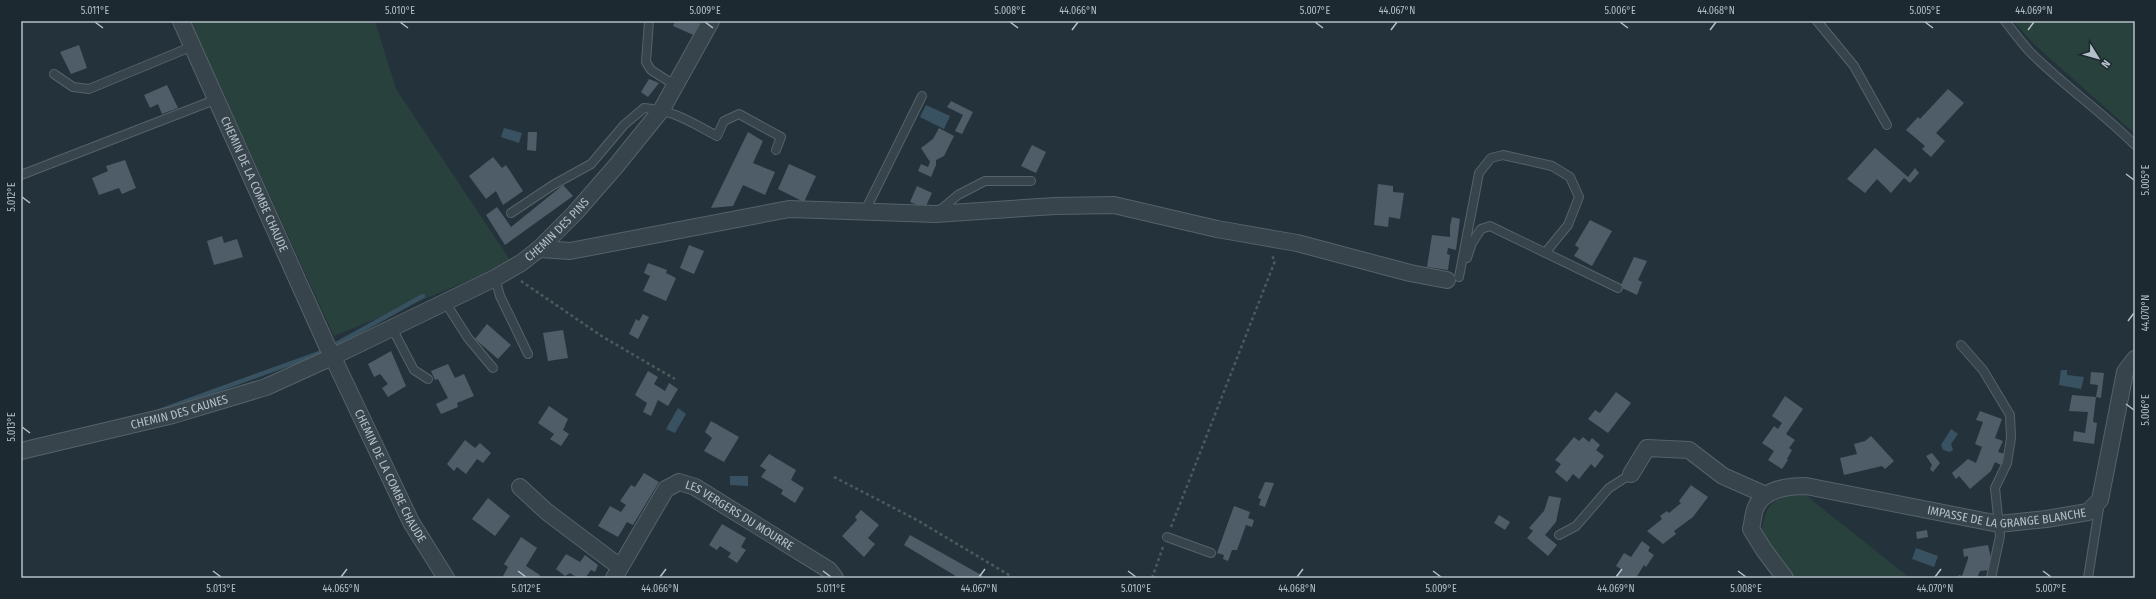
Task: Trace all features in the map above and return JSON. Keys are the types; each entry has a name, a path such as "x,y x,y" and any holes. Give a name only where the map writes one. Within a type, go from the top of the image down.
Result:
{"street":[{"name":"CHEMIN DE LA COMBE CHAUDE","path":"181,21 329,352 411,522 446,578"},
{"name":"CHEMIN DES PINS","path":"329,352 392,328 501,274 539,249 575,213 662,110 711,21"},
{"path":"539,249 570,251 789,209 864,213 935,214 1055,206 1114,205 1217,229 1297,243 1410,273 1453,278"},
{"name":"CHEMIN DES CAUNES","path":"21,451 213,404 266,387 329,352"},
{"name":"IMPASSE DE LA GRANGE BLANCHE","path":"1784,578 1751,529 1756,506 1766,495 1784,486 1806,486 1999,524 2046,519 2088,512 2100,500 2125,372 2135,359"},
{"path":"1631,474 1648,448 1689,450 1723,476 1766,495"},
{"name":"LES VERGERS DU MOURRE","path":"617,573 666,489 679,482 696,487 829,570 836,578"},
{"path":"520,487 617,573"}],"lane":[{"path":"649,21 646,62 651,70 676,86"},
{"path":"1817,21 1854,66 1887,125"},
{"path":"2005,21 2034,56 2111,120 2135,145"},
{"path":"54,74 73,87 88,89 192,46"},
{"path":"864,213 922,96"},
{"path":"21,175 217,99"},
{"path":"511,213 553,185 591,164 624,125 644,108 662,110 677,114 716,136 724,121 739,114 781,137 776,150"},
{"path":"1453,278 1479,173 1491,158 1503,155 1552,166 1570,177 1579,197 1568,225 1545,253"},
{"path":"935,214 958,195 985,181 1031,181"},
{"path":"1453,278 1464,268 1472,243 1481,229 1490,226 1618,288"},
{"path":"501,274 500,296 528,354"},
{"path":"445,302 468,338 493,368"},
{"path":"392,328 414,370 428,379"},
{"path":"1961,345 1983,370 2010,416 2011,438 2007,463 1995,488 2000,536 1991,578"},
{"path":"1559,535 1576,526 1609,488 1631,474"},
{"path":"2088,578 2100,500"},
{"path":"1167,537 1211,553"}],"path":[{"path":"1152,578 1275,261 1270,253 1264,251"},
{"path":"501,274 531,289 603,337 675,379"},
{"path":"834,478 917,520 1014,578"}],"green space":[{"path":"190,21 375,21 396,89 512,263 334,336"},
{"path":"2013,21 2135,21 2135,134 2035,45"},
{"path":"1794,490 1807,495 1910,578 1792,578 1761,532 1767,510 1770,506 1779,498"}],"water":[{"path":"926,105 950,116 944,129 920,117"},
{"path":"504,128 522,133 519,143 501,137"},
{"path":"2061,370 2067,370 2067,375 2084,377 2081,389 2059,385"},
{"path":"678,408 686,414 675,433 666,429"},
{"path":"1951,429 1958,434 1951,444 1953,450 1950,452 1943,450 1941,445"},
{"path":"730,476 748,476 748,486 730,485"},
{"path":"1916,548 1938,556 1934,567 1912,559"}],"building":[{"path":"675,21 699,21 698,23 704,26 698,37 673,26"},
{"path":"79,45 87,68 71,74 60,52"},
{"path":"649,79 659,83 648,97 641,92"},
{"path":"167,85 178,108 162,114 158,104 150,108 144,95"},
{"path":"1948,89 1964,103 1936,133 1945,141 1931,157 1922,149 1925,146 1906,130 1918,117 1920,119"},
{"path":"951,101 973,112 962,134 955,131 963,115 947,107"},
{"path":"939,128 954,136 944,156 936,160 936,165 931,177 918,171 921,164 928,167 930,162 921,148 933,139"},
{"path":"528,132 537,132 536,151 527,150"},
{"path":"748,132 763,141 753,163 775,172 765,195 743,185 733,206 711,208"},
{"path":"1032,145 1046,152 1036,173 1021,166"},
{"path":"1875,148 1908,177 1915,168 1919,173 1910,183 1904,178 1891,193 1877,179 1865,193 1847,179"},
{"path":"493,157 502,168 506,165 523,191 503,205 496,191 486,199 469,176"},
{"path":"125,160 136,188 122,194 119,188 99,195 92,178 108,171 106,166"},
{"path":"789,164 816,176 804,202 778,189"},
{"path":"1378,184 1393,186 1393,192 1404,193 1400,219 1389,217 1388,227 1374,225"},
{"path":"563,185 573,196 505,245 486,215 497,207 511,227"},
{"path":"917,186 932,193 925,208 910,202"},
{"path":"1452,217 1460,219 1456,250 1448,248 1447,254 1450,255 1448,270 1427,267 1432,235 1450,237"},
{"path":"1590,220 1612,231 1592,266 1574,256 1579,248 1575,245"},
{"path":"222,236 224,243 237,239 243,257 214,265 207,241"},
{"path":"689,245 704,251 694,274 680,268"},
{"path":"1634,257 1647,261 1638,280 1642,282 1637,295 1620,287"},
{"path":"648,263 667,270 666,273 676,278 666,301 643,291 650,276 644,273"},
{"path":"643,314 649,317 638,339 629,334 636,319 639,321"},
{"path":"487,324 511,345 498,359 475,339"},
{"path":"563,330 568,358 548,361 543,333"},
{"path":"391,351 406,386 388,397 382,388 388,384 380,374 374,377 368,364"},
{"path":"448,364 455,378 464,374 474,396 457,403 458,407 441,414 436,404 448,398 438,379 435,380 431,371"},
{"path":"648,371 658,377 654,384 665,391 669,383 678,389 668,406 658,400 651,416 643,412 647,403 635,395"},
{"path":"2091,372 2104,373 2101,398 2096,397 2098,385 2090,384"},
{"path":"1616,392 1631,403 1608,433 1588,419 1595,410 1600,413"},
{"path":"2072,395 2096,397 2093,422 2097,423 2094,444 2073,441 2074,431 2085,433 2088,412 2069,411"},
{"path":"1785,396 1803,409 1786,434 1795,440 1789,448 1792,450 1782,469 1768,460 1774,451 1762,443 1774,426 1778,429 1782,423 1772,416"},
{"path":"549,406 568,419 563,430 569,434 561,446 550,439 554,434 538,423"},
{"path":"1980,411 2002,419 1995,438 2003,441 1998,452 2005,454 2001,465 1995,462 1991,471 1970,489 1959,476 1956,479 1952,473 1968,459 1976,463 1982,447 1975,444 1983,422 1976,420"},
{"path":"711,421 739,437 724,462 704,451 712,438 705,432"},
{"path":"1871,436 1894,461 1885,469 1882,466 1844,475 1840,458 1857,454 1854,444 1865,441"},
{"path":"1574,437 1579,441 1583,437 1589,442 1592,438 1600,445 1596,450 1604,456 1595,468 1591,464 1579,479 1573,474 1567,482 1555,472 1561,464 1555,460"},
{"path":"465,440 475,448 480,443 491,453 483,463 477,459 466,474 457,467 454,471 447,464"},
{"path":"1932,453 1940,463 1933,472 1930,469 1932,465 1926,456"},
{"path":"769,454 796,470 791,480 804,488 795,503 781,494 783,490 761,477 766,470 760,466"},
{"path":"644,473 659,482 633,525 627,522 618,537 598,526 610,506 621,512 626,505 620,501 631,485 635,487"},
{"path":"1265,482 1274,483 1265,507 1259,505 1261,499 1258,498"},
{"path":"1691,485 1708,497 1693,517 1674,531 1676,534 1663,544 1647,531 1662,519 1660,516 1667,511 1669,513 1681,503 1679,501"},
{"path":"1549,496 1561,498 1556,522 1545,535 1557,545 1548,556 1527,538 1533,531 1529,528 1544,511"},
{"path":"488,498 510,516 495,536 472,519"},
{"path":"1234,506 1250,512 1248,518 1254,520 1252,527 1246,525 1237,550 1232,550 1228,561 1223,559 1224,555 1217,553"},
{"path":"861,510 879,525 868,538 875,544 864,557 842,536 857,520 855,517"},
{"path":"1499,515 1510,522 1505,530 1494,523"},
{"path":"722,524 746,538 741,547 746,550 737,563 728,557 731,553 720,546 717,550 709,545"},
{"path":"1927,530 1928,537 1917,539 1916,532"},
{"path":"910,535 983,576 982,578 959,578 904,545"},
{"path":"521,537 537,548 526,566 540,575 538,578 506,578 503,576 508,567 504,564"},
{"path":"1642,541 1650,547 1648,551 1654,555 1646,567 1644,565 1636,578 1615,578 1621,569 1616,566 1624,553 1631,557"},
{"path":"1988,545 1992,563 1989,564 1990,570 1980,571 1977,578 1958,578 1959,575 1962,576 1968,559 1968,556 1964,557 1963,549"},
{"path":"566,554 580,562 585,555 598,565 595,572 591,570 585,578 578,578 570,573 565,576 556,569"}],"waterway":[{"path":"159,411 322,352 423,296"}]}
